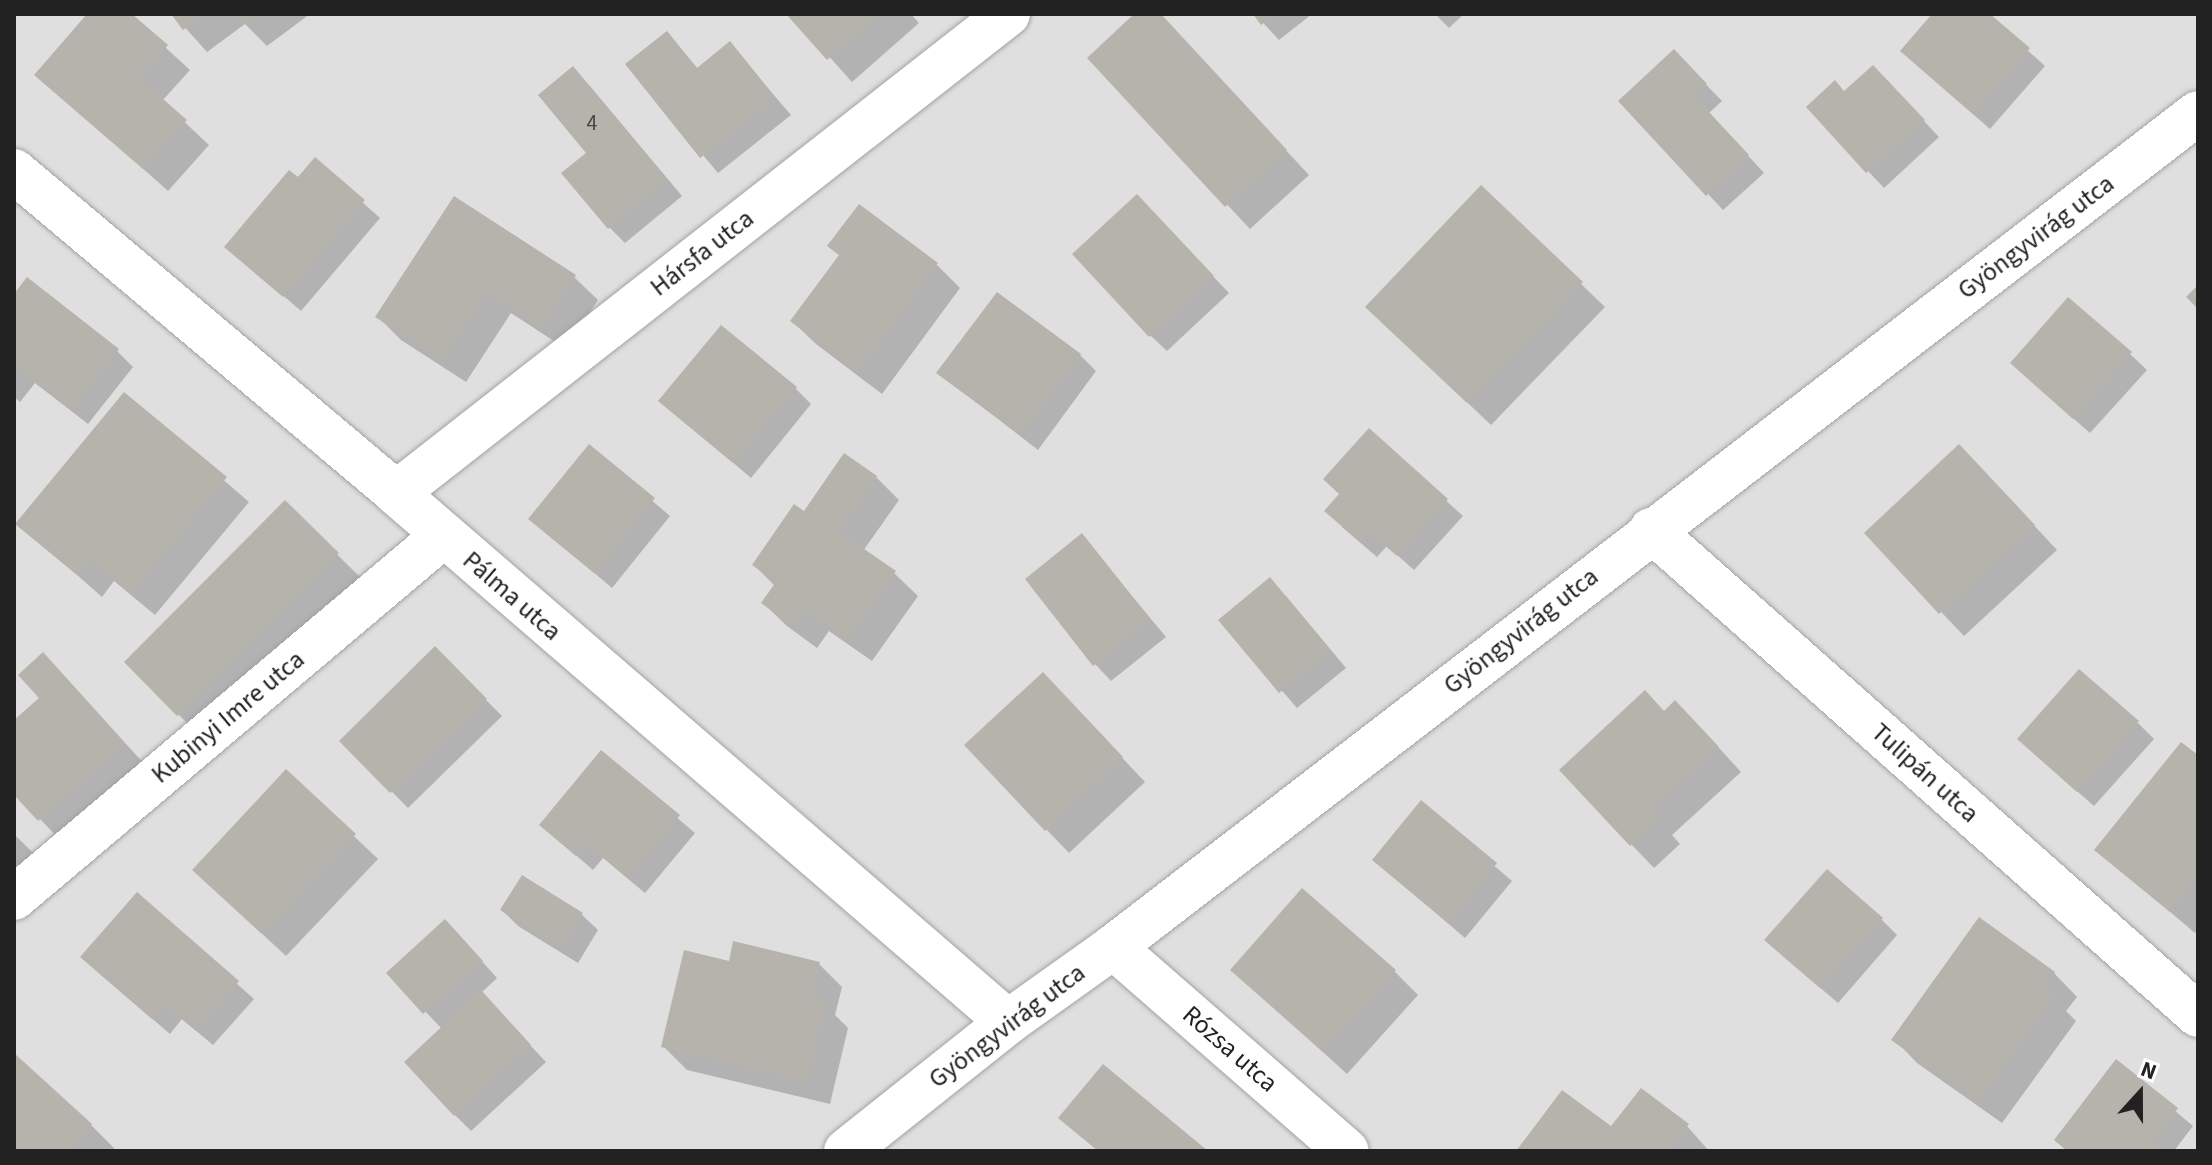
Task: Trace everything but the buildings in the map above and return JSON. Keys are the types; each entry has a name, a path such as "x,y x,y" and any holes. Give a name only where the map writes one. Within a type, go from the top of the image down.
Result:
{"street":[{"name":"Hársfa utca","path":"396,493 1008,14"},
{"name":"Gyöngyvirág utca","path":"846,1151 1008,1022 1113,947 1651,530 2198,113"},
{"name":"Pálma utca","path":"14,171 396,493 1008,1022"},
{"name":"Tulipán utca","path":"1651,530 2198,1015"},
{"name":"Kubinyi Imre utca","path":"14,898 443,536"},
{"name":"Rózsa utca","path":"1113,947 1347,1151"}],"shaded area":[{"path":"14,14 2198,14 2198,1151 14,1151"}]}
